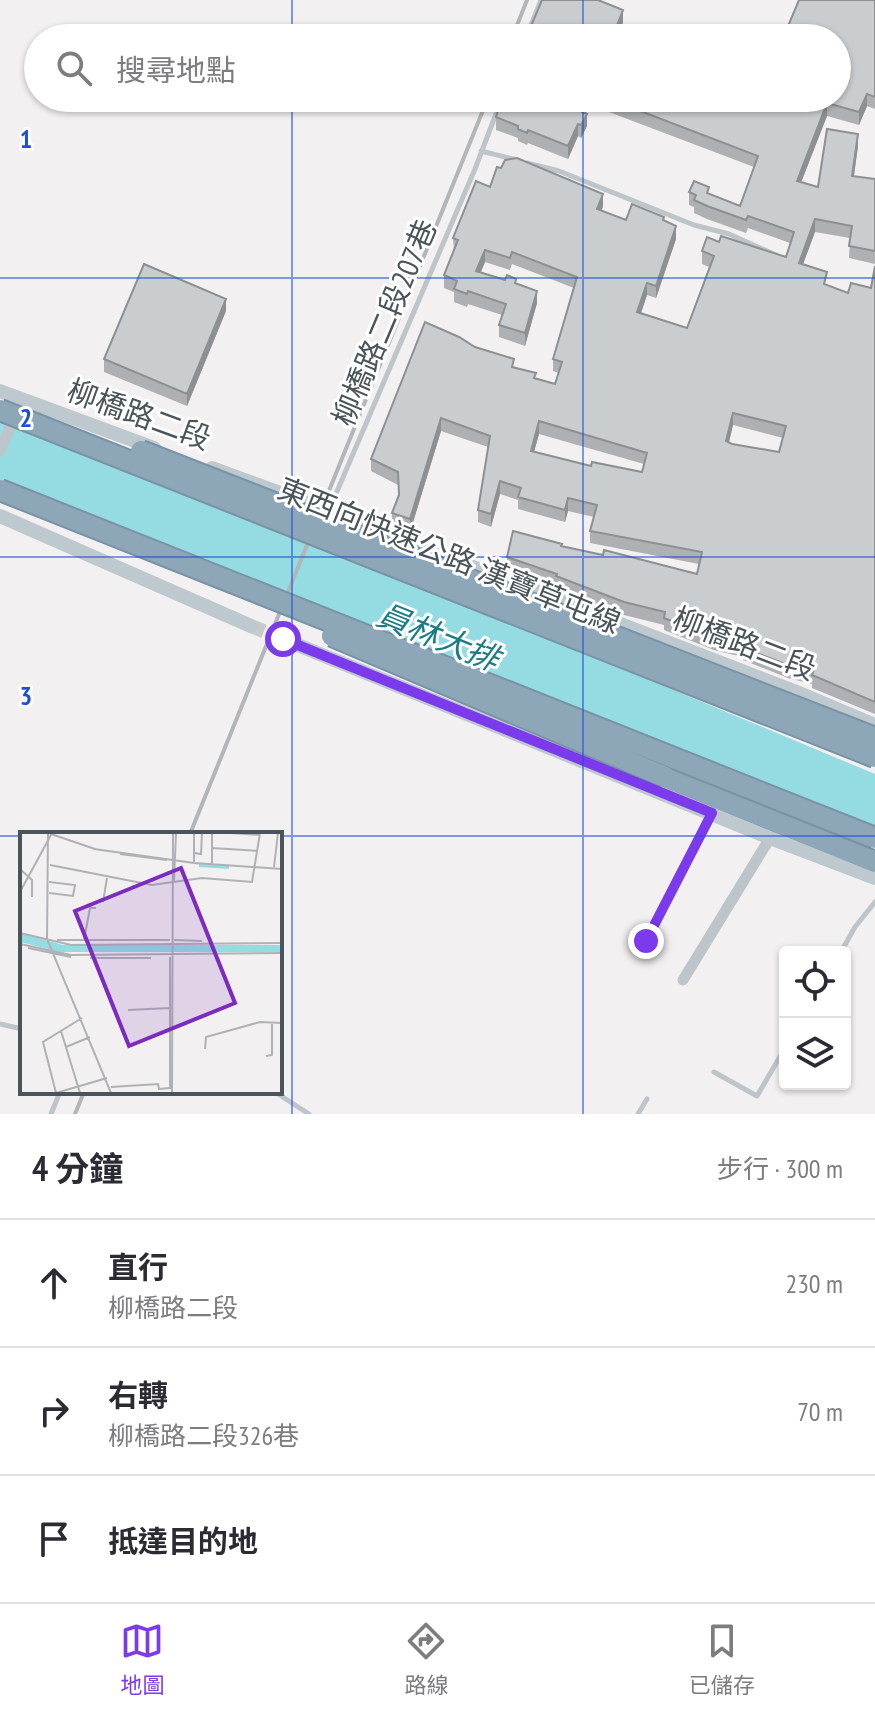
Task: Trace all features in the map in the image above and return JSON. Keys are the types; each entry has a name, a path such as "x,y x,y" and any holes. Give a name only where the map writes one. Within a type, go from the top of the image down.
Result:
{"highway":[{"path":"13,418 66,423 92,432 875,738"},
{"name":"東西向快速公路 漢寶草屯線","path":"13,418 875,757"},
{"path":"0,490 875,838"},
{"path":"52,510 106,541 665,777 875,862"}],"main road":[{"name":"柳橋路二段","path":"0,391 305,502"},
{"name":"柳橋路二段","path":"327,511 875,725"},
{"path":"0,516 251,626"},
{"path":"283,639 875,878"}],"street":[{"path":"0,451 21,400"},
{"path":"683,980 770,838"}],"lane":[{"path":"532,24 541,0"},
{"name":"柳橋路二段207巷","path":"327,511 475,169 496,112"},
{"path":"481,151 559,171 694,225 729,234 781,257"},
{"path":"646,941 712,813"},
{"path":"844,946 875,902"},
{"path":"0,1024 20,1029"},
{"path":"714,1072 757,1096 779,1058"},
{"path":"51,1114 59,1094"},
{"path":"278,1094 309,1114"},
{"path":"638,1114 647,1099"}],"water":[{"name":"員林大排","path":"0,420 542,635 875,774 875,832 0,482"}],"building":[{"path":"542,0 598,0 623,10 618,24 532,24"},
{"path":"799,0 875,0 875,97 867,94 859,112 851,110 851,24 789,24"},
{"path":"498,112 587,114 581,125 578,124 568,146 528,130 527,133 496,117"},
{"path":"643,112 824,112 797,181 818,187 827,129 858,134 852,176 875,179 875,251 849,246 852,226 815,219 799,263 827,272 824,284 848,293 851,283 871,288 875,266 875,702 812,675 813,672 743,648 744,644 714,637 664,618 665,612 624,602 507,557 513,531 561,546 603,555 604,550 697,574 702,552 590,531 597,505 568,498 565,510 518,497 521,488 500,481 491,514 478,510 490,436 441,418 410,519 392,513 399,495 398,472 371,459 425,322 475,347 514,359 512,367 536,373 534,378 555,384 562,362 553,359 577,277 512,252 510,258 485,250 476,271 505,280 507,275 516,279 515,283 537,291 525,333 499,325 506,304 454,289 457,281 444,275 458,240 453,238 476,181 490,187 497,167 501,168 505,160 517,158 603,194 597,209 626,220 632,204 664,217 663,220 676,226 656,286 647,283 637,312 687,328 714,256 702,251 707,237 719,242 721,236 786,257 794,232 707,206 694,200 696,195 689,192 694,181 709,187 707,193 740,206 758,156","holes":["733,413 786,426 779,452 726,441","539,421 647,453 642,472 592,462 591,466 531,451"]},
{"path":"144,264 226,299 187,394 104,359"}],"tunnel":[{"path":"251,626 283,639"}],"railway":[{"path":"518,24 527,0"},
{"path":"191,832 482,112"},
{"path":"75,1114 83,1094"}],"route":[{"path":"283,639 712,813 646,941"}]}
